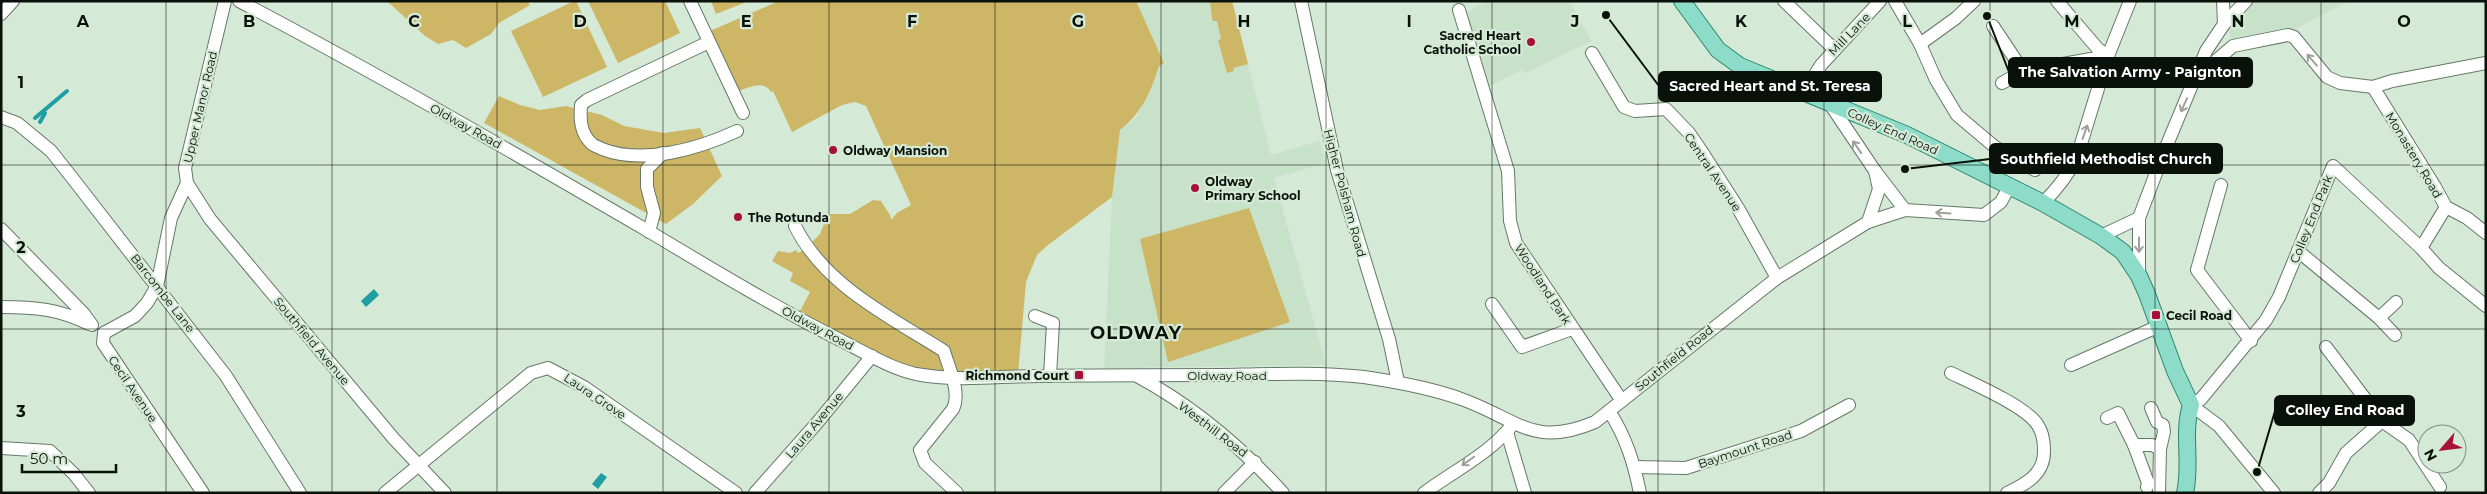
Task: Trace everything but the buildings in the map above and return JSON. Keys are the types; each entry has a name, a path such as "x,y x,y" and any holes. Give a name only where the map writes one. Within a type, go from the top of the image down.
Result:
{"main road":[{"path":"1682,1 1709,40 1728,59 1803,94 1830,104"},
{"name":"Colley End Road","path":"1830,104 1902,133 2015,174 2043,203 2100,236 2123,252 2139,276 2175,371 2191,405"},
{"path":"2185,493 2188,464 2186,420 2191,405"}],"street":[{"path":"1,14 13,1"},
{"name":"Upper Manor Road","path":"104,333 135,316 147,304 157,286 171,218 187,183 185,168 225,1"},
{"name":"Oldway Road","path":"239,1 335,52 472,131 540,167 729,281 872,356 910,373 952,380 1050,376 1309,375 1359,377 1398,382 1468,401"},
{"path":"690,1 743,113"},
{"name":"Higher Polsham Road","path":"1301,1 1337,170 1389,339 1398,382"},
{"path":"1784,1 1834,49"},
{"name":"Mill Lane","path":"1803,94 1818,69 1834,49 1880,1"},
{"path":"1895,1 1920,44 1936,80 1957,115 1995,147 2015,174 2034,170"},
{"path":"1920,44 1956,18 1974,1"},
{"path":"2058,1 2098,49 2108,56"},
{"path":"2043,203 2059,187 2077,157 2108,56 2130,1"},
{"path":"2223,1 2224,24"},
{"path":"2139,276 2139,218 2164,152 2197,77 2206,51 2224,24 2246,1"},
{"name":"Woodland Park","path":"1458,5 1508,171 1510,221 1514,238 1521,252 1572,329 1622,401"},
{"path":"1993,26 2023,71"},
{"path":"2197,77 2233,46 2288,35 2294,37 2327,77 2340,83 2373,87 2392,81 2486,64"},
{"path":"709,42 581,105 580,125 592,145 615,154 649,155 663,153 716,141 737,131"},
{"name":"Central Avenue","path":"1592,53 1624,107 1635,111 1666,109 1689,133 1738,208 1777,278"},
{"path":"2002,83 2023,71 2108,56"},
{"name":"Monastery Road","path":"2373,87 2446,208 2467,218 2486,233"},
{"path":"1830,104 1874,171 1905,210"},
{"name":"Barcombe Lane","path":"1,117 18,123 51,151 226,376 300,493"},
{"path":"649,232 654,213 647,186 647,169 663,153"},
{"name":"Colley End Park","path":"2191,405 2201,399 2251,341 2279,298 2333,166 2421,248"},
{"path":"1868,222 1879,189 1874,171"},
{"name":"Southfield Road","path":"1468,401 1510,428 1540,433 1560,433 1595,422 1777,278 1868,222 1905,210 1984,215 2001,202 2015,174"},
{"name":"Southfield Avenue","path":"187,183 210,219 418,466 445,493"},
{"path":"2221,184 2197,270 2251,341"},
{"path":"2446,208 2421,248 2439,268 2486,306"},
{"path":"2100,236 2139,218"},
{"path":"795,226 803,242 840,284 944,351 957,393 957,401 920,450 925,463 957,493"},
{"path":"1,229 84,314 92,325"},
{"path":"2298,251 2378,318 2395,336"},
{"path":"2378,318 2396,302"},
{"path":"1492,304 1522,347 1572,329"},
{"path":"1,307 28,307 68,313 104,333"},
{"path":"1035,316 1053,323 1050,376"},
{"path":"2071,366 2159,326"},
{"name":"Cecil Avenue","path":"104,333 103,343 203,493"},
{"path":"2326,347 2382,421 2409,440 2440,487"},
{"name":"Laura Avenue","path":"756,493 818,423 872,356"},
{"name":"Laura Grove","path":"385,493 531,373 548,368 584,387 736,493"},
{"path":"1950,373 1987,390 2023,412 2036,423 2044,438 2045,457 2040,471 2023,485 2006,493"},
{"name":"Westhill Road","path":"1135,376 1155,386 1230,440 1255,462 1283,493"},
{"name":"Baymount Road","path":"1635,467 1686,468 1801,431 1849,405"},
{"name":"Colley End Road","path":"2191,405 2219,426 2274,493"},
{"path":"2151,408 2157,422 2163,425 2164,432 2160,449 2159,493"},
{"path":"1609,411 1622,432 1635,467 1640,493"},
{"path":"2107,418 2118,413 2134,445 2148,483 2147,487"},
{"path":"2319,493 2329,483 2346,453 2382,421"},
{"path":"1424,493 1510,428 1525,493"},
{"path":"2134,445 2152,445 2160,449"},
{"path":"1,448 50,451 74,474 89,493"},
{"path":"1224,493 1255,462"}],"shaded area":[{"path":"387,1 527,1 530,5 499,23 491,34 466,48 453,40 438,44 425,36"},
{"path":"576,1 607,67 543,97 511,31"},
{"path":"588,1 665,1 680,33 618,63"},
{"path":"711,1 749,1 716,14"},
{"path":"779,1 1136,1 1164,63 1159,66 1149,94 1140,109 1120,130 1112,197 1037,255 1026,282 1018,374 910,371 799,313 810,292 790,281 793,273 772,261 778,251 790,253 796,250 798,253 813,245 812,242 820,234 828,214 850,214 873,200 881,201 891,220 897,213 911,205 866,106 855,102 842,105 792,132 773,91 771,92 768,88 761,85 739,91 710,31"},
{"name":"Oldway Primary School","path":"1136,1 1232,1 1271,155 1320,141 1325,163 1274,178 1326,365 1104,368 1112,198 1120,130 1136,117 1151,91 1159,65 1164,63"},
{"path":"1210,1 1232,1 1248,64 1233,68 1234,71 1227,73 1218,40 1221,39 1217,21 1212,19"},
{"name":"Sacred Heart Catholic School","path":"1486,1 1569,1 1592,41 1525,73 1522,70 1490,86 1464,15"},
{"path":"2246,1 2348,1 2288,33 2234,43 2224,24"},
{"path":"499,96 520,105 540,110 566,106 602,115 624,126 664,133 700,128 722,176 693,204 666,224 484,123"},
{"path":"1249,208 1290,322 1168,362 1140,239"}],"water":[{"path":"374,289 379,295 366,307 361,301"},
{"path":"601,473 607,477 598,489 592,484"}],"waterway":[{"path":"35,118 67,91"},
{"path":"40,122 45,113"}],"place":[{"name":"Sacred Heart and St. Teresa","path":"1606,15"},
{"name":"The Salvation Army - Paignton","path":"1987,16"},
{"name":"Sacred Heart Catholic School","path":"1531,42"},
{"name":"Oldway Mansion","path":"833,150"},
{"name":"Southfield Methodist Church","path":"1905,169"},
{"name":"Oldway Primary School","path":"1195,188"},
{"name":"The Rotunda","path":"738,217"},
{"name":"Cecil Road","path":"2156,315"},
{"name":"Richmond Court","path":"1079,375"},
{"name":"Colley End Road","path":"2257,472"}],"district":[{"name":"OLDWAY","path":"1136,333"}]}
